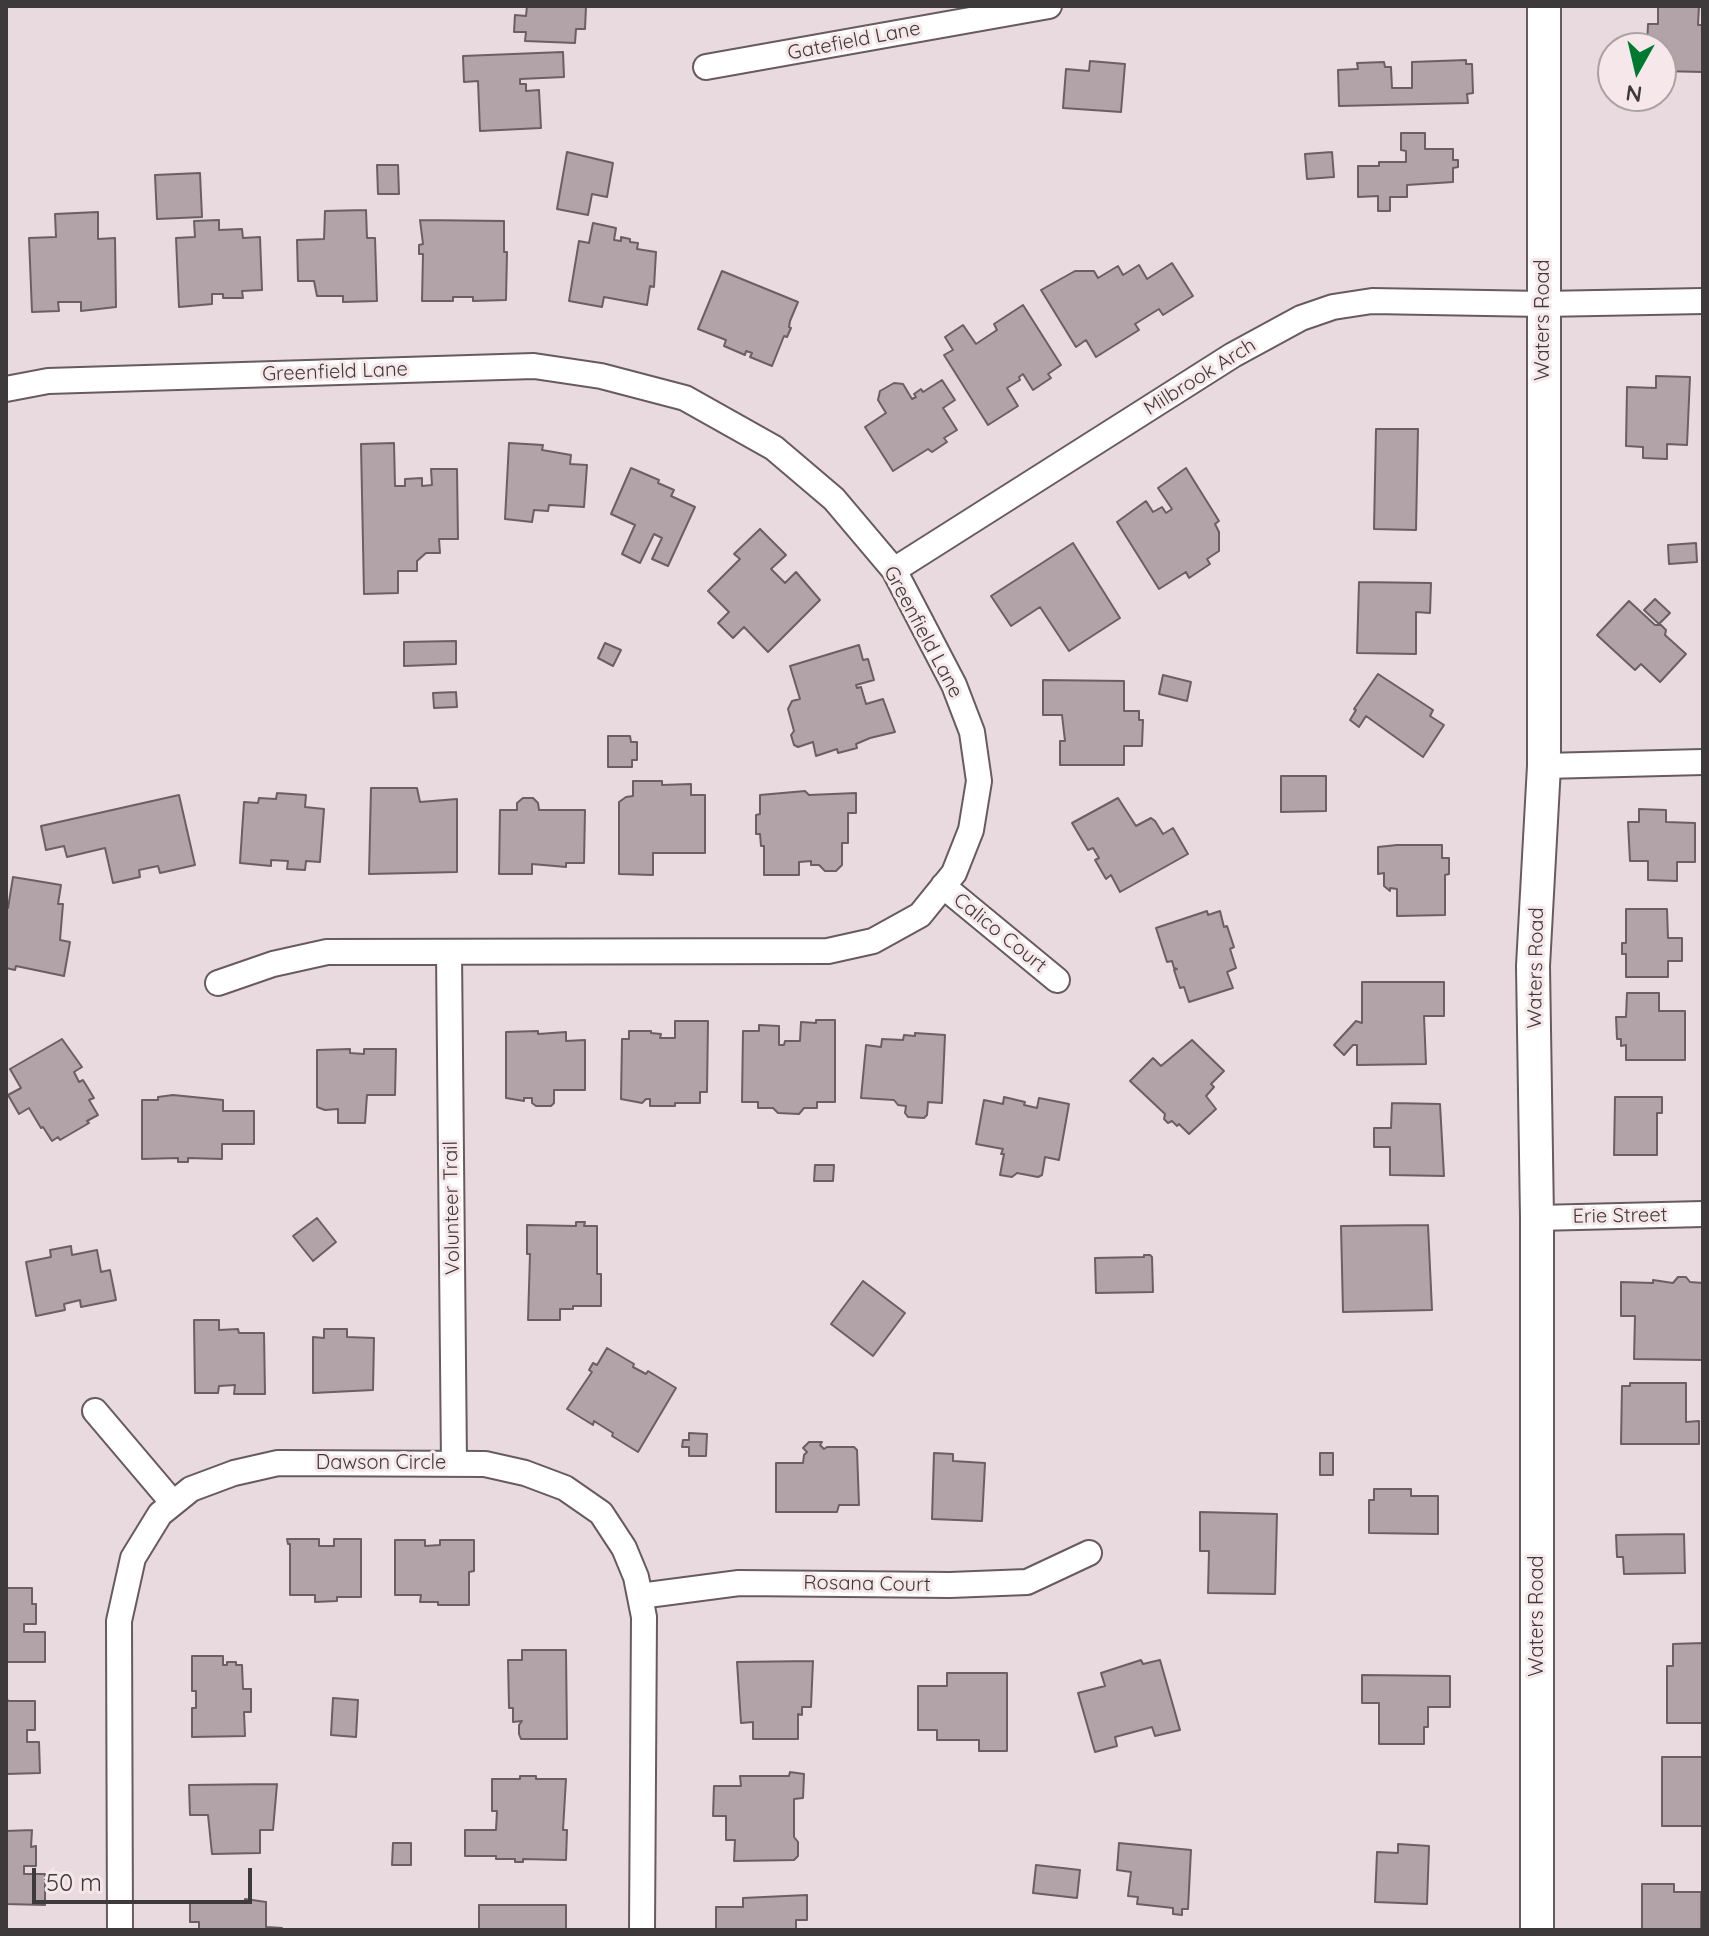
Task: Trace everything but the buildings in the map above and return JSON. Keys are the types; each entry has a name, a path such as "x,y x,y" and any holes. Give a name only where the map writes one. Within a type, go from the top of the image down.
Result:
{"street":[{"name":"Gatefield Lane","path":"706,67 1049,6"},
{"name":"Waters Road","path":"1537,1930 1537,1218 1533,966 1544,766 1544,6"},
{"name":"Milbrook Arch","path":"894,570 1233,355 1301,318 1333,307 1372,301 1543,304 1703,301"},
{"name":"Greenfield Lane","path":"6,389 48,381 534,366 601,376 685,398 774,448 834,499 894,570 954,685 972,732 979,781 971,830 954,873 920,915 873,941 828,951 327,952 273,964 218,983"},
{"path":"1544,766 1703,762"},
{"name":"Calico Court","path":"943,886 1057,980"},
{"name":"Volunteer Trail","path":"449,952 454,1464"},
{"name":"Erie Street","path":"1537,1218 1703,1214"},
{"path":"95,1411 173,1503"},
{"name":"Dawson Circle","path":"120,1930 119,1621 133,1558 160,1514 191,1489 234,1473 278,1463 485,1464 525,1473 565,1488 601,1513 624,1548 636,1577 644,1617 642,1930"},
{"name":"Rosana Court","path":"640,1596 739,1583 950,1585 1027,1582 1089,1553"}]}
